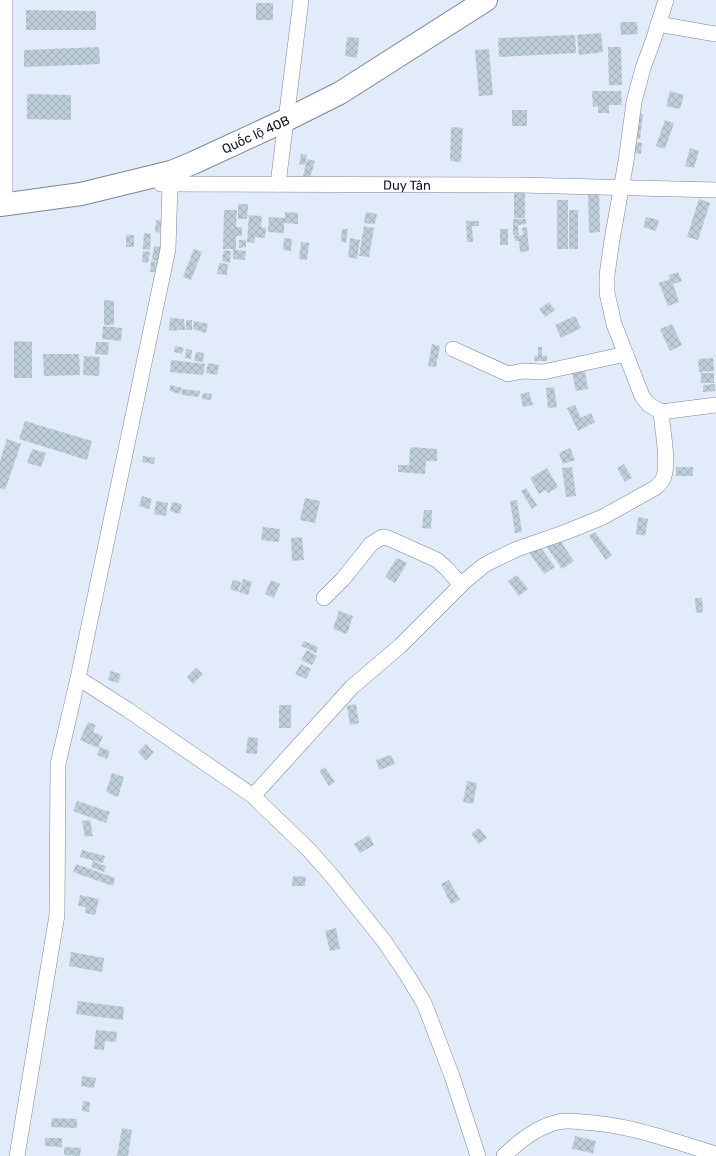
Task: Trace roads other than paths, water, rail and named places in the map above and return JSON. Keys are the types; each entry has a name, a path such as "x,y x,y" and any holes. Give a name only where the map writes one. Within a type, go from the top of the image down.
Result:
{"highway":[{"name":"Quốc lộ 40B","path":"3,205 81,194 171,172 286,120 340,93 486,0"}],"street":[{"path":"3,205 4,0"},
{"path":"278,184 301,0"},
{"path":"666,0 643,68 634,102 622,188 612,240 607,293 614,324 642,396 648,404 660,412 716,405"},
{"path":"658,24 716,34"},
{"path":"17,1156 57,915 58,764 78,678 168,249 170,184"},
{"name":"Duy Tân","path":"98,190 170,184 278,184 520,185 716,190"},
{"path":"453,349 508,374 523,371 543,372 626,354"},
{"path":"253,796 352,687 400,646 461,585 483,566 492,560 517,549 603,517 660,484 666,465 660,412"},
{"path":"324,598 343,579 371,544 382,537 388,538 437,560 461,585"},
{"path":"78,678 128,710 253,796 309,850 332,876 384,941 424,1003 452,1076 478,1156"},
{"path":"504,1156 513,1146 543,1127 559,1122 570,1121 594,1122 624,1127 716,1154"}]}
